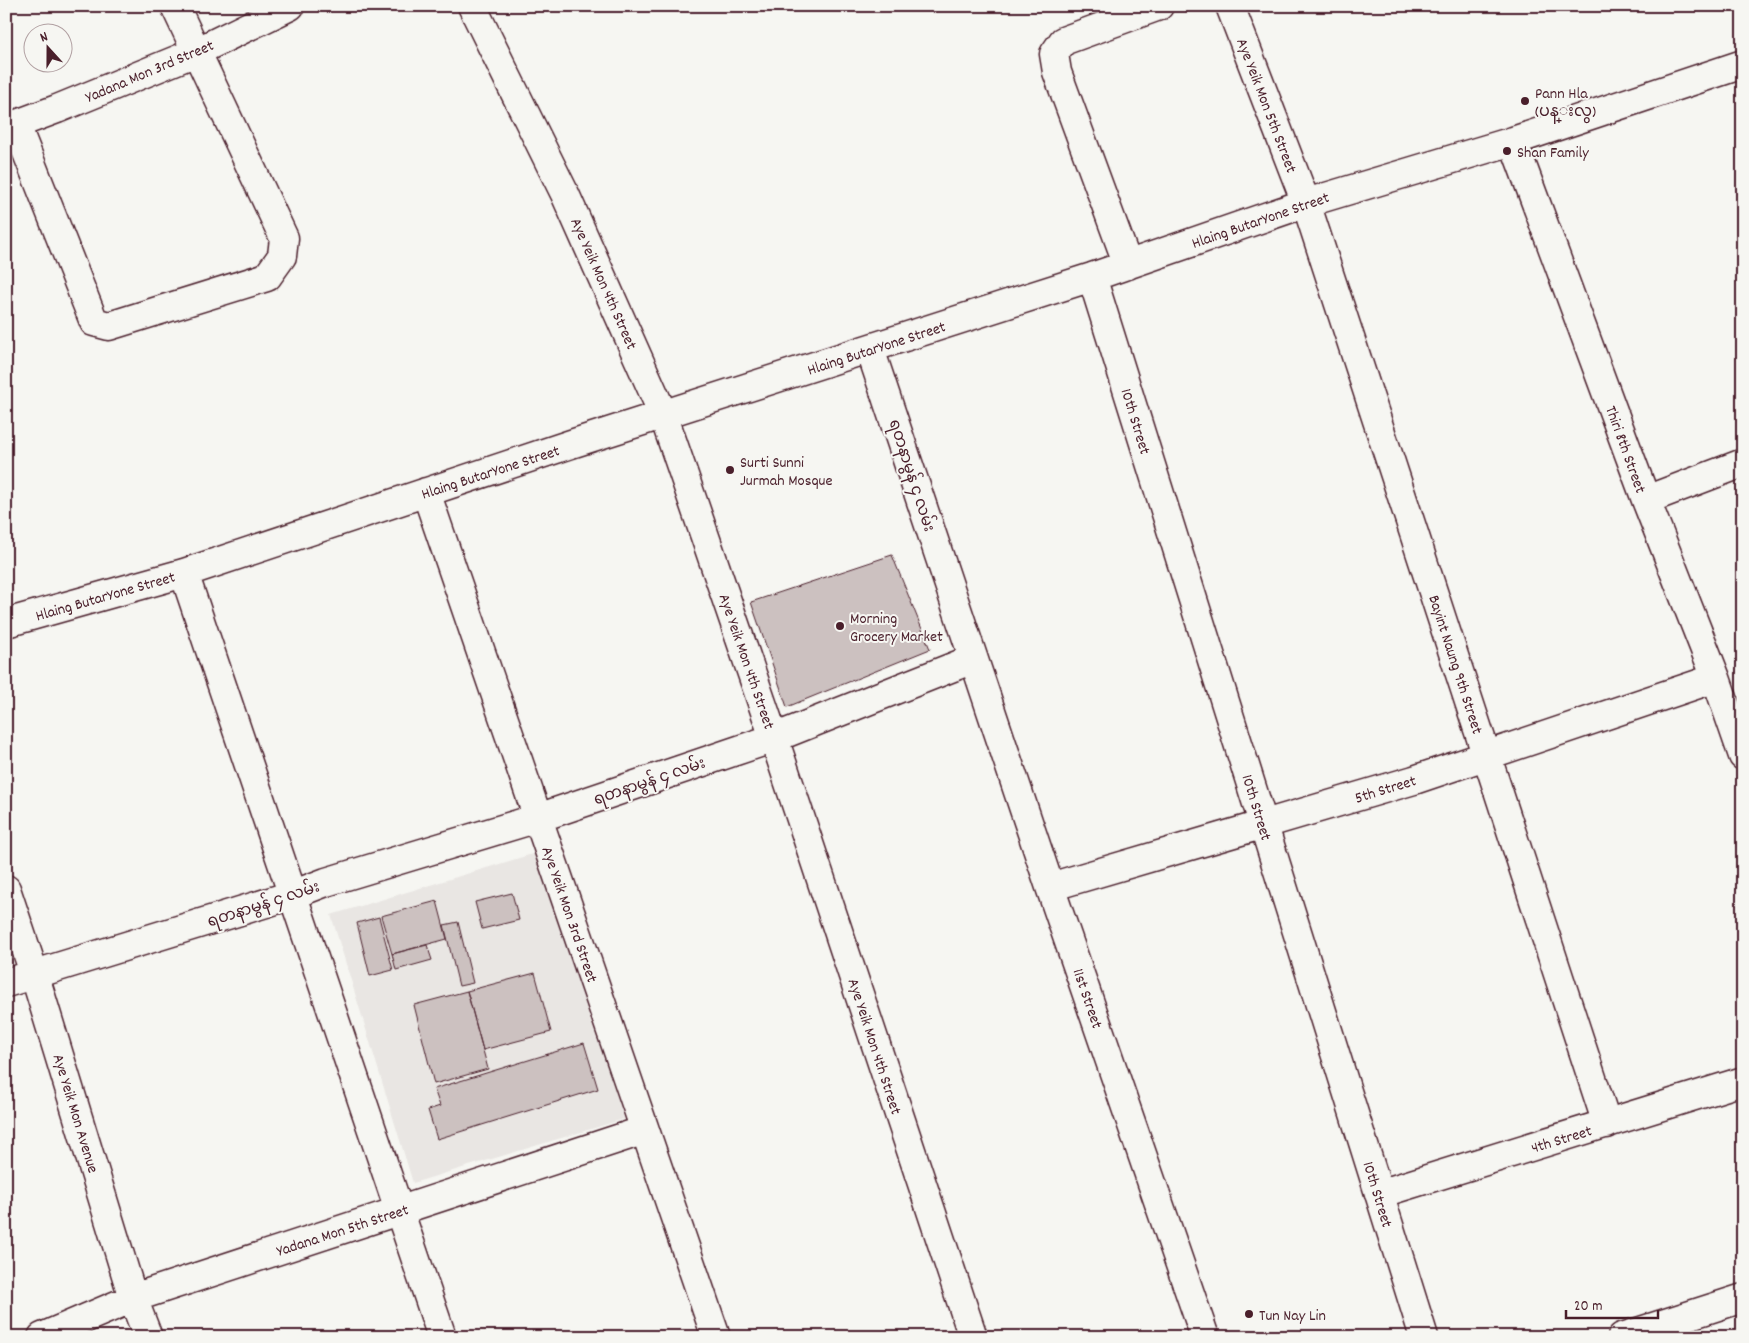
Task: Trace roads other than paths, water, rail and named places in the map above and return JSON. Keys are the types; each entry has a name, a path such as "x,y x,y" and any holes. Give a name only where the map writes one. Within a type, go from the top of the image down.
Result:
{"street":[{"path":"11,126 94,322 109,326 267,277 282,256 284,238 175,6"},
{"name":"Yadana Mon 3rd Street","path":"11,126 196,52 290,6"},
{"name":"Aye Yeik Mon 4th Street","path":"472,6 565,194 663,414 774,738 973,1337"},
{"path":"1128,265 1056,72 1054,54 1063,40 1159,6"},
{"name":"Aye Yeik Mon 5th Street","path":"1230,6 1306,203"},
{"name":"Hlaing ButarYone Street","path":"6,623 184,573 663,414 1092,277 1306,203 1513,141 1743,64"},
{"name":"Thiri 8th Street","path":"1513,141 1646,500 1716,678 1743,756"},
{"name":"Bayint Naung 9th Street","path":"1306,203 1607,1124"},
{"name":"10th Street","path":"1092,277 1424,1337"},
{"name":"ရတနာမွန် ၄ လမ်း","path":"6,983 292,895 326,882 538,818 774,738 974,659 870,348"},
{"path":"1646,500 1743,463"},
{"name":"Aye Yeik Mon 3rd Street","path":"426,492 716,1337"},
{"path":"184,573 442,1337"},
{"name":"11st Street","path":"974,659 1050,887 1205,1337"},
{"name":"5th Street","path":"1050,887 1414,780 1716,678"},
{"name":"Aye Yeik Mon Avenue","path":"6,889 34,974 133,1298 148,1337"},
{"name":"4th Street","path":"1379,1194 1743,1082"},
{"name":"Yadana Mon 5th Street","path":"42,1337 133,1298 644,1130"},
{"path":"1622,1337 1743,1298"}],"place":[{"name":"Pann Hla (ပန္းလွ)","path":"1525,101"},
{"name":"Shan Family","path":"1507,151"},
{"name":"Surti Sunni Jurmah Mosque","path":"730,470"},
{"name":"Morning Grocery Market","path":"840,626"},
{"name":"Tun Nay Lin","path":"1249,1314"}]}
